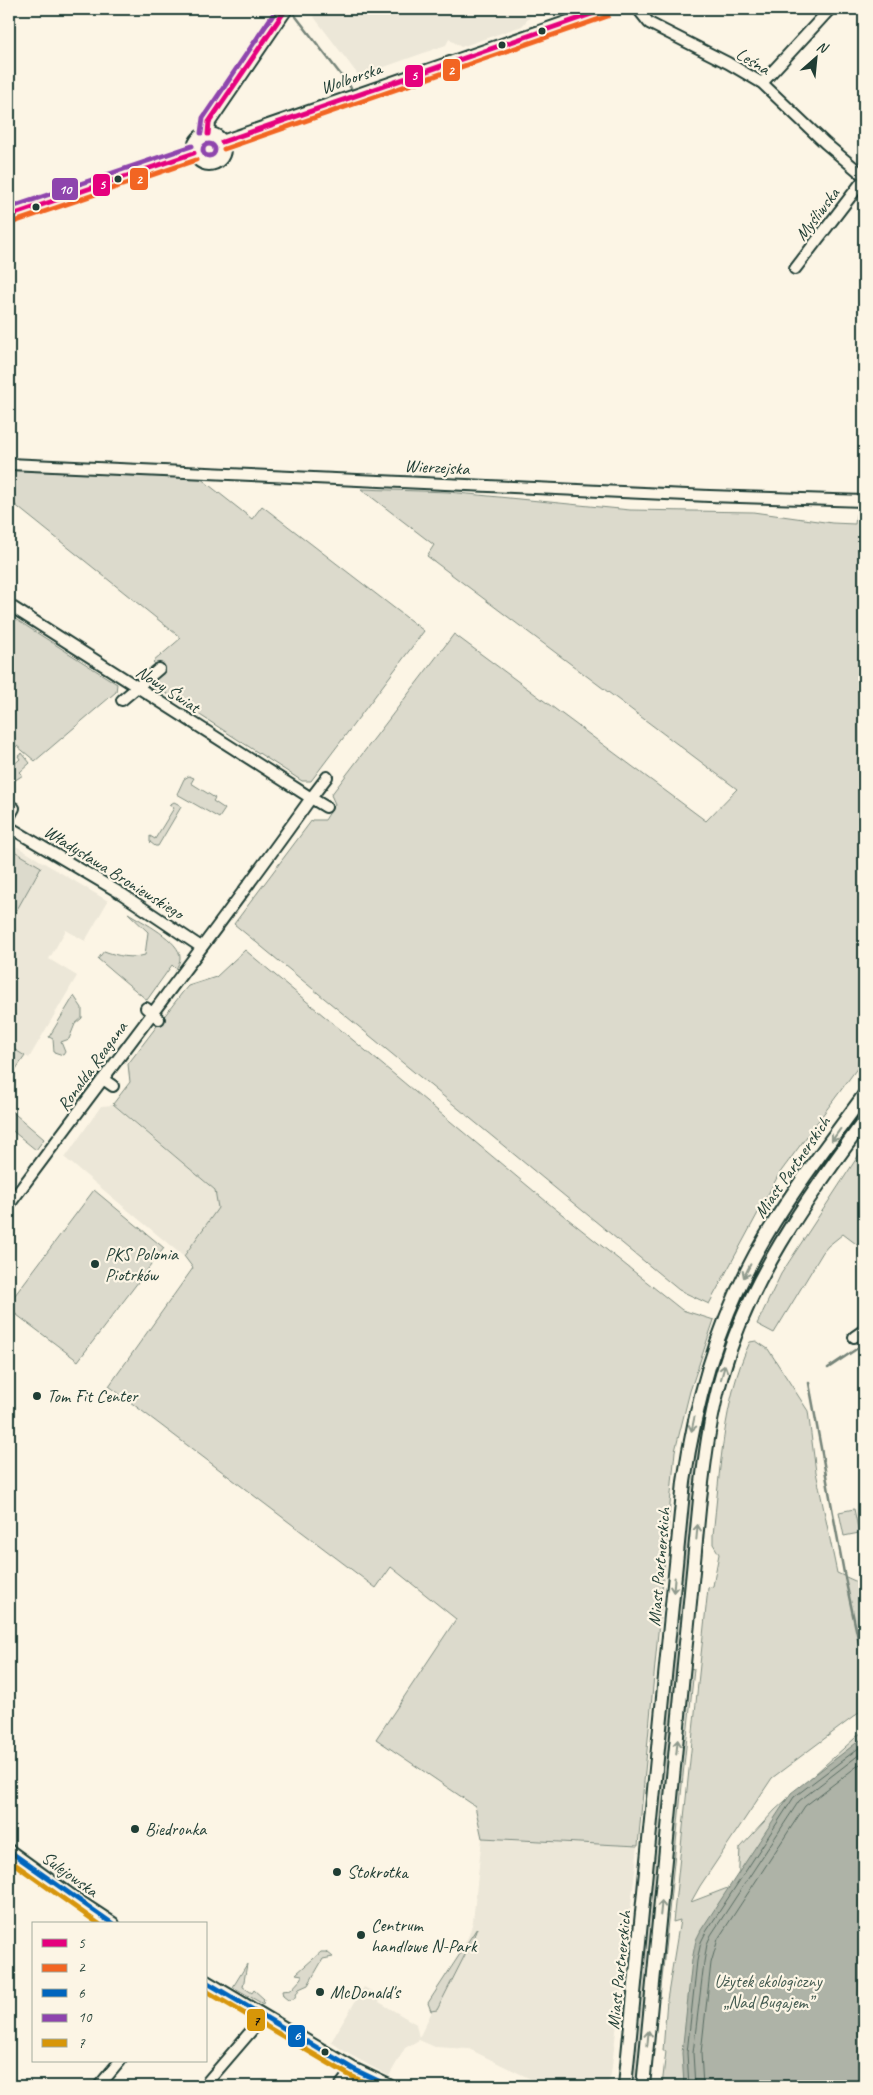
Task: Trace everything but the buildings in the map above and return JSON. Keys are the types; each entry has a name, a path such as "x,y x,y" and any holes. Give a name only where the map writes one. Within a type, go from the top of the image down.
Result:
{"main road":[{"path":"208,134 210,122 285,9"},
{"name":"Wolborska","path":"222,142 606,9"},
{"path":"208,134 218,137 222,142 222,155 214,163 201,162 194,153 197,140 208,134"},
{"path":"9,216 194,153"},
{"name":"Miast Partnerskich","path":"626,2086 684,1482 696,1410 724,1324 756,1254 795,1191 864,1095"},
{"name":"Miast Partnerskich","path":"643,2086 700,1499 717,1393 738,1329 762,1274 794,1220 864,1121"},
{"name":"Sulejowska","path":"9,1850 110,1922"},
{"path":"208,1983 353,2069 389,2086"}],"street":[{"name":"Leśna","path":"638,9 650,24 728,63 762,83 864,177"},
{"path":"762,83 830,9"},
{"name":"Myśliwska","path":"795,269 864,177"},
{"name":"Wierzejska","path":"9,464 709,496 864,501"},
{"name":"Nowy Świat","path":"9,605 326,807"},
{"path":"122,700 159,669"},
{"path":"201,947 327,777"},
{"name":"Władysława Broniewskiego","path":"9,827 119,892 201,947"},
{"name":"Ronalda Reagana","path":"9,1205 201,947"},
{"path":"103,1079 113,1086"},
{"path":"854,1337 864,1330"},
{"path":"204,2086 264,2016"},
{"path":"98,2086 119,2062"},
{"path":"340,2086 353,2069"}],"shaded area":[{"path":"308,9 537,9 522,26 461,47 449,39 446,45 359,76"},
{"path":"9,842 108,901 85,941 66,930 49,959 77,976 29,1058 9,1046"},
{"path":"113,1105 215,1190 218,1208 183,1256 65,1158 101,1106"},
{"path":"482,1838 638,1846 611,2074 607,2086 545,2086 469,2049 435,2047 419,2040 405,2048 389,2076 331,2042 364,1987 382,1997 379,2002 416,2024 419,2038 469,1935 473,1921"}],"green space":[{"path":"9,470 200,478 252,519 262,506 424,631 311,781 302,781 158,688 153,680 163,673 153,662 181,638 9,500"},
{"path":"361,489 448,492 630,510 753,512 832,523 855,524 857,509 864,510 864,1059 779,1174 709,1304 679,1290 234,924 312,820 325,820 335,804 331,795 454,634 706,821 737,789 427,556 434,545"},
{"path":"9,615 117,684 116,692 35,761 17,746 14,748 9,744"},
{"path":"22,753 30,763 20,772 23,775 14,781 12,779 9,783 9,769 20,759 18,756"},
{"path":"189,776 194,778 191,783 215,798 213,801 225,809 219,818 177,794 184,779"},
{"path":"174,802 181,807 158,846 155,846 150,842 150,836 155,839 174,808 169,805"},
{"path":"9,848 41,867 10,922 9,921"},
{"path":"128,913 167,938 179,952 180,959 176,969 172,965 147,1000 98,959 104,951 124,956 135,957 145,955 148,932"},
{"path":"245,950 553,1207 682,1310 714,1320 690,1391 675,1451 638,1846 482,1838 475,1806 376,1739 456,1619 391,1567 376,1588 109,1386 193,1268 184,1256 218,1208 215,1190 113,1104 130,1082 128,1064 188,986 216,977"},
{"path":"74,996 82,1008 82,1018 75,1024 69,1039 61,1042 65,1052 63,1055 54,1052 53,1039 49,1037"},
{"path":"9,1046 25,1056 9,1079"},
{"path":"864,1105 864,1112 767,1253 738,1314 734,1312 777,1230"},
{"path":"9,1109 44,1139 36,1150 9,1128"},
{"path":"864,1147 864,1250 843,1234 823,1252 774,1333 757,1324 781,1274"},
{"name":"PKS Polonia Piotrków","path":"94,1190 164,1248 78,1361 9,1309 9,1303"},
{"path":"727,1330 731,1331 721,1360 639,2086 631,2086 693,1453 704,1401"},
{"path":"756,1341 768,1349 808,1411 816,1472 837,1573 864,1585 864,1709 772,1778 691,1902 738,1884 740,1848 775,1810 864,1730 864,2086 662,2086 666,2051 663,2051 667,2000 680,1920 673,1922 708,1588 713,1586 719,1554 713,1544 713,1535 724,1437 728,1412 741,1364 750,1342"},
{"path":"854,1509 859,1533 844,1536 839,1512"},
{"path":"690,1668 694,1669 660,1998 658,1984"},
{"path":"477,1928 437,2010 431,2011 428,2003"},
{"path":"321,1952 327,1952 333,1957 323,1959 308,1985 299,1989 294,1999 288,2000 283,1996 282,1991 291,1990 302,1978 302,1975 296,1974"},
{"path":"247,1964 243,1987 252,1993 254,1990 264,1999 263,2004 233,1987"}],"water":[{"name":"Użytek ekologiczny „Nad Bugajem”","path":"864,1737 864,2086 684,2086 682,2053 692,1960 696,1940 701,1930 791,1793"}],"waterway":[{"path":"294,14 351,88"},
{"path":"828,1368 864,1344"},
{"path":"809,1383 844,1573 859,1643 864,1650"}],"transit line":[{"name":"10","path":"201,133 203,118 277,9"},
{"name":"5","path":"208,134 209,122 286,9"},
{"name":"5","path":"222,142 606,9"},
{"name":"2","path":"224,149 608,16"},
{"name":"10","path":"207,144 211,144 215,150 211,156 207,156 203,152 203,148 207,144"},
{"name":"10","path":"9,208 192,146"},
{"name":"5","path":"9,216 194,153"},
{"name":"2","path":"11,223 196,160"},
{"name":"6","path":"9,1851 110,1922"},
{"name":"7","path":"9,1860 96,1922"},
{"name":"6","path":"208,1983 353,2069 389,2086"},
{"name":"7","path":"208,1992 349,2075 372,2086"}],"place":[{"name":"PKS Polonia Piotrków","path":"95,1264"},
{"name":"Tom Fit Center","path":"37,1396"},
{"name":"Biedronka","path":"135,1829"},
{"name":"Stokrotka","path":"337,1872"},
{"name":"Centrum handlowe N-Park","path":"361,1935"},
{"name":"McDonald's","path":"320,1992"}]}
